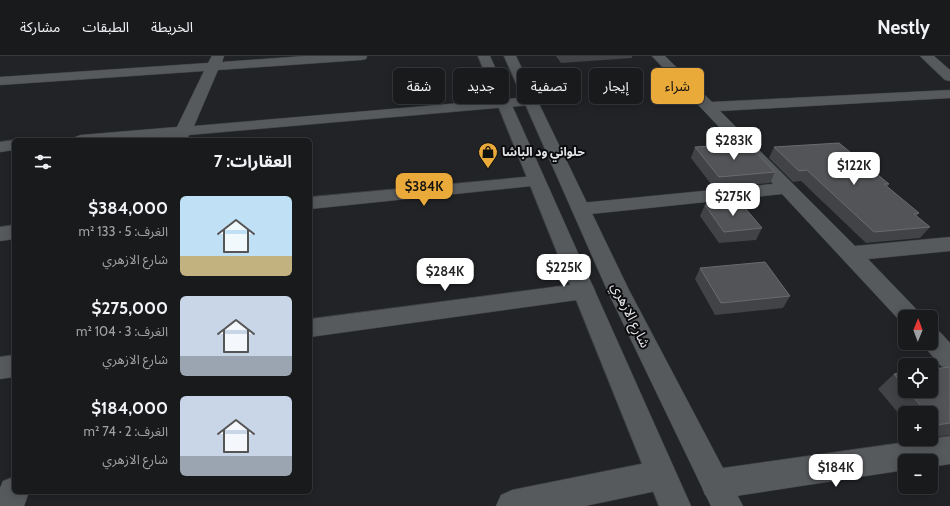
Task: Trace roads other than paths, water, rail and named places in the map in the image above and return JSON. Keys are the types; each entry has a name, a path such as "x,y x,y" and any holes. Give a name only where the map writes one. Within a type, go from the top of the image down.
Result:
{"street":[{"path":"0,81 216,62 361,56"},
{"path":"484,56 489,68"},
{"name":"شارع الازهري","path":"510,56 517,71"},
{"path":"658,56 708,106 903,310"},
{"path":"926,56 950,77"},
{"path":"181,136 216,62"},
{"path":"708,106 950,94"},
{"path":"131,138 181,136 484,104"},
{"path":"504,104 675,506"},
{"name":"شارع الازهري","path":"532,104 618,290 721,495"},
{"path":"0,146 12,145"},
{"path":"312,203 536,181"},
{"path":"581,209 787,188"},
{"path":"0,234 12,232"},
{"path":"850,254 950,244"},
{"path":"312,328 584,291"},
{"path":"938,346 950,359"},
{"path":"0,368 12,366"},
{"path":"721,495 950,450"},
{"path":"512,506 661,475"},
{"path":"8,506 13,494"}],"place":[{"name":"حلواني ود الباشا","path":"488,169"}]}
